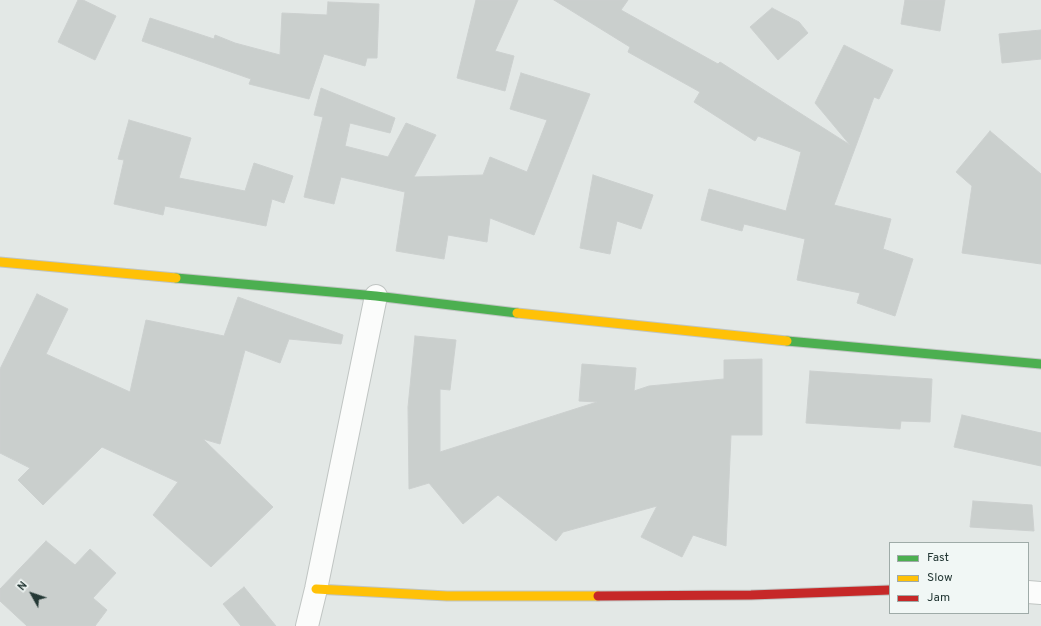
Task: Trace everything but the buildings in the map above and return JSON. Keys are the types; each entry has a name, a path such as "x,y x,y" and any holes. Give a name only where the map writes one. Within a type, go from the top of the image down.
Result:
{"street":[{"path":"0,262 376,296 842,348 1041,364"},
{"path":"307,626 316,589 376,296"},
{"path":"316,589 447,596 751,595 889,590"},
{"path":"1029,592 1041,593"}],"traffic: fast":[{"path":"176,278 376,296 517,313"},
{"path":"787,341 1041,364"}],"traffic: slow":[{"path":"0,262 176,278"},
{"path":"517,313 787,341"},
{"path":"316,589 447,596 598,596"}],"traffic: jam":[{"path":"598,596 751,595 889,590"}]}
